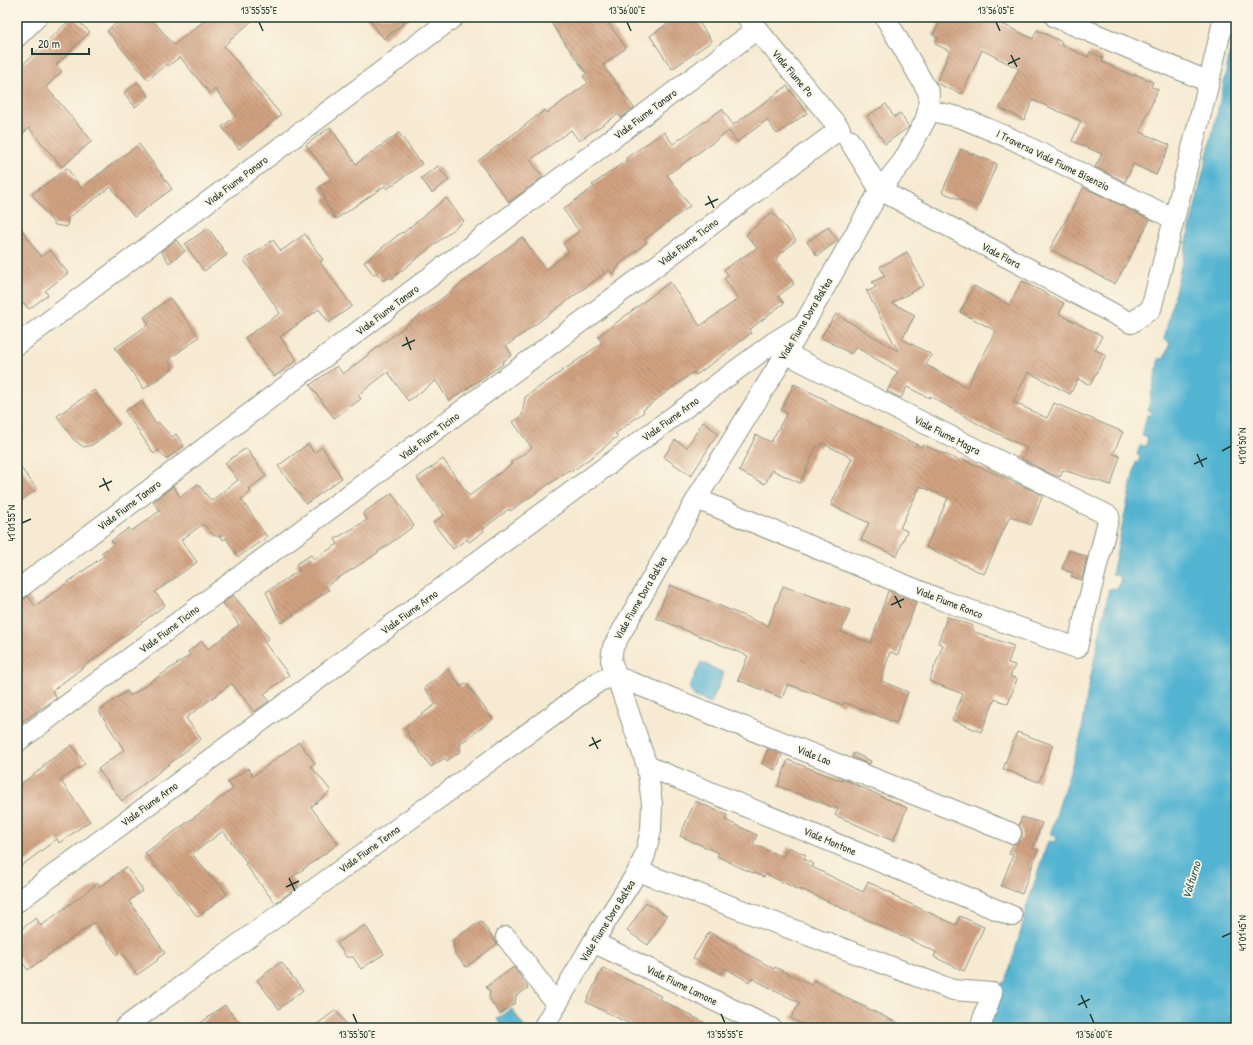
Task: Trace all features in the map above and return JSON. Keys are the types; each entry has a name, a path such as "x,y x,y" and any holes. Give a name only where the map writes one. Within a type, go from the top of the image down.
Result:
{"street":[{"path":"17,37 37,17"},
{"name":"Viale Fiume Panaro","path":"17,345 454,17"},
{"path":"885,17 929,93 928,110"},
{"path":"1055,17 1209,82"},
{"path":"1174,219 1224,17"},
{"name":"Viale Fiume Po","path":"752,23 845,135 880,190"},
{"name":"Viale Fiume Tanaro","path":"17,590 752,23"},
{"name":"Viale Fiume Dora Baltea","path":"543,1028 593,942 638,871 645,855 651,830 652,804 647,766 611,660 613,646 697,498 804,324 880,190 903,161 925,122 928,110"},
{"name":"I Traversa Viale Fiume Bisenzio","path":"928,110 962,118 1012,139 1174,219"},
{"name":"Viale Fiume Ticino","path":"17,742 845,135"},
{"name":"Viale Fiora","path":"880,190 1131,323 1151,309 1174,219"},
{"name":"Viale Fiume Arno","path":"17,902 774,342 804,324"},
{"name":"Viale Fiume Magra","path":"785,353 1109,516"},
{"name":"Viale Fiume Ronco","path":"697,498 938,599 1077,648 1109,516"},
{"name":"Viale Fiume Tenna","path":"124,1028 598,682 608,677 616,677"},
{"name":"Viale Lao","path":"616,677 1012,833"},
{"name":"Viale Montone","path":"647,766 1012,916"},
{"path":"638,871 953,990 992,993 980,1028"},
{"path":"506,937 557,1005"},
{"name":"Viale Fiume Lamone","path":"593,942 771,1028"}],"water":[{"name":"Volturno","path":"1236,22 1236,1028 988,1028 1002,983 1006,981 1025,917 1024,915 1048,841 1055,842 1057,837 1050,835 1082,732 1087,695 1109,589 1118,588 1121,577 1112,574 1136,462 1138,463 1140,456 1137,455 1140,446 1146,446 1148,437 1142,436 1147,415 1151,415 1152,411 1148,410 1159,358 1164,359 1170,343 1164,339 1223,88"},
{"path":"701,662 724,673 711,703 694,696 690,686"},
{"path":"512,1009 525,1028 503,1028 497,1019"}],"building":[{"path":"73,17 90,32 56,65 62,71 46,87 92,141 62,167 29,128 17,139 17,70"},
{"path":"123,17 150,17 174,45 209,17 256,17 224,46 281,115 239,149 222,127 236,116 215,89 210,94 180,57 168,66 166,64 148,80 107,31"},
{"path":"367,17 412,17 384,39"},
{"path":"559,17 604,17 626,48 603,65 634,108 621,118 618,114 579,141 571,130 530,160 543,177 509,202 478,161 545,110 547,113 588,83 583,76 587,74 551,23"},
{"path":"677,17 695,17 712,41 672,69 650,36"},
{"path":"942,17 988,17 1033,39 1037,30 1062,42 1061,45 1088,57 1090,52 1103,58 1102,62 1134,76 1135,74 1153,82 1151,87 1158,89 1140,132 1170,145 1156,175 1133,164 1125,182 1095,167 1102,154 1072,141 1081,121 1033,100 1024,120 1000,108 1019,69 982,50 962,94 936,83 950,51 935,44 938,38 933,35"},
{"path":"138,82 149,96 135,107 124,93"},
{"path":"787,86 807,113 777,134 767,120 737,142 729,131 667,175 690,206 645,239 647,242 620,264 613,275 609,270 506,346 512,355 502,362 503,364 449,401 436,381 408,401 388,372 358,395 361,399 334,418 310,385 337,366 343,374 522,237 546,270 569,252 563,244 579,231 563,209 594,187 592,185 627,160 626,158 664,132 673,144 722,109 733,125"},
{"path":"886,104 894,117 900,113 909,127 885,144 867,116"},
{"path":"330,127 356,164 399,133 422,164 387,189 385,186 336,219 323,199 326,198 319,187 331,179 306,145"},
{"path":"139,144 172,189 134,217 111,187 68,218 67,227 55,225 32,194 67,168 81,188"},
{"path":"961,149 997,164 978,207 942,192"},
{"path":"438,166 449,180 432,193 421,178"},
{"path":"1084,187 1150,220 1115,284 1050,249"},
{"path":"446,198 464,221 391,279 389,277 383,281 377,273 374,275 364,262"},
{"path":"772,212 796,240 776,258 794,284 778,296 784,303 749,330 751,333 725,354 696,375 693,372 643,410 644,412 615,434 618,436 592,457 571,472 569,470 510,511 509,509 469,542 467,539 453,549 433,523 444,515 417,478 443,459 469,496 512,464 510,463 532,448 513,422 522,416 525,397 602,343 598,337 600,335 670,282 700,326 738,299 724,278 729,276 724,269 757,248 746,235"},
{"path":"17,223 41,257 50,250 68,273 45,291 48,295 29,309 24,303 17,309"},
{"path":"828,227 838,240 817,256 807,242"},
{"path":"208,228 227,255 204,271 185,244"},
{"path":"305,234 323,260 320,262 352,306 329,323 319,309 280,337 297,360 274,377 245,338 280,313 244,260 273,240 281,251"},
{"path":"176,240 185,251 169,263 161,251"},
{"path":"907,252 924,285 892,303 915,315 902,339 932,355 926,365 967,387 996,331 960,312 974,286 1009,305 1022,281 1064,303 1059,314 1102,336 1095,350 1106,355 1090,385 1078,379 1070,394 1028,372 1013,402 1047,418 1054,403 1123,432 1113,454 1120,456 1111,485 1063,470 1060,477 1051,474 1022,459 1027,448 980,425 930,396 929,398 907,387 901,398 887,391 898,372 856,347 851,354 821,337 836,314 898,351 866,290 869,291 876,287 872,282 885,276 880,267"},
{"path":"170,298 199,337 168,360 173,368 144,389 115,348 149,324 144,317"},
{"path":"794,384 826,400 825,402 922,447 923,445 961,461 962,459 1043,495 1031,525 1010,516 984,574 926,547 948,498 920,486 900,528 907,531 897,556 861,540 869,523 831,505 852,458 822,443 819,448 817,446 800,483 772,470 765,484 739,471 756,435 771,442 787,413 781,410"},
{"path":"94,390 119,425 92,445 84,447 73,439 57,416"},
{"path":"141,401 156,424 158,422 172,437 176,434 184,446 166,459 158,450 154,454 125,411"},
{"path":"703,422 718,433 691,476 664,457 675,440 687,447"},
{"path":"308,444 314,453 322,447 342,478 306,504 278,466"},
{"path":"246,448 266,476 249,489 251,492 241,499 267,537 238,557 226,538 223,540 220,536 215,536 203,524 181,540 197,562 155,592 165,605 52,691 57,698 17,725 17,604 28,596 35,606 104,556 101,553 114,544 111,541 129,528 131,531 160,511 153,502 173,486 180,497 198,484 211,501 238,480 225,463"},
{"path":"17,463 37,489 17,504"},
{"path":"392,493 414,526 370,558 326,586 329,590 281,623 266,592 300,570 296,564 311,555 314,559 338,544 335,539 367,520 363,513"},
{"path":"1069,550 1087,557 1082,580 1071,576 1073,573 1062,569"},
{"path":"670,585 768,626 783,586 850,610 841,632 871,643 888,591 916,602 898,655 890,652 881,681 908,692 896,723 844,702 843,705 788,684 782,698 738,680 748,656 656,618"},
{"path":"233,595 269,638 264,642 289,675 264,694 269,701 254,712 232,683 186,718 201,739 122,801 98,769 124,750 99,711 127,691 130,696 190,655 188,652 202,641 208,649 239,625 223,603"},
{"path":"947,617 973,626 972,631 1014,646 1008,663 1015,665 1010,676 1017,679 1008,704 995,699 981,732 952,720 963,694 929,681 943,645 938,643"},
{"path":"448,669 461,687 466,683 493,719 460,744 461,746 459,748 461,751 447,761 445,758 431,767 407,734 409,733 405,727 436,704 424,688"},
{"path":"1017,732 1053,745 1039,782 1003,769"},
{"path":"299,742 315,763 311,766 331,791 311,807 338,844 291,878 298,887 275,903 245,864 247,863 223,831 192,854 227,894 198,917 145,853 233,789 228,782 248,768 253,776"},
{"path":"72,745 85,764 60,780 90,821 59,843 57,839 17,869 17,787 44,767 43,765"},
{"path":"768,749 782,755 776,770 762,764"},
{"path":"854,753 871,761 870,764 852,758"},
{"path":"788,760 842,781 843,779 907,808 893,841 835,815 838,809 778,786"},
{"path":"695,801 727,815 725,820 757,835 753,844 783,857 788,847 806,855 804,859 814,864 812,867 863,892 868,882 894,894 893,896 956,925 960,916 984,927 964,971 934,957 936,952 801,889 801,891 766,874 764,877 741,868 717,856 719,853 680,836"},
{"path":"1022,817 1042,823 1033,848 1038,850 1022,894 1001,886 1013,855 1009,854 1013,844 1018,842 1022,837 1022,831 1019,825"},
{"path":"126,867 143,890 129,901 165,953 137,975 121,952 117,955 95,922 28,970 17,955 17,932 36,918 41,926 98,883 100,887"},
{"path":"646,902 667,916 648,945 627,931"},
{"path":"481,921 497,944 466,967 455,954 453,940"},
{"path":"365,925 384,954 361,969 353,957 346,957 337,943"},
{"path":"709,932 774,969 775,967 811,985 814,980 846,998 908,1028 808,1028 791,1018 800,1003 751,978 749,982 725,968 721,974 693,958"},
{"path":"281,962 303,990 279,1009 257,980"},
{"path":"514,967 528,988 516,996 515,1003 500,1014 489,998 490,992 486,987"},
{"path":"603,968 661,996 659,999 715,1028 638,1028 586,1002"},
{"path":"225,1005 242,1028 194,1028"},
{"path":"336,1010 349,1028 312,1028"}]}
